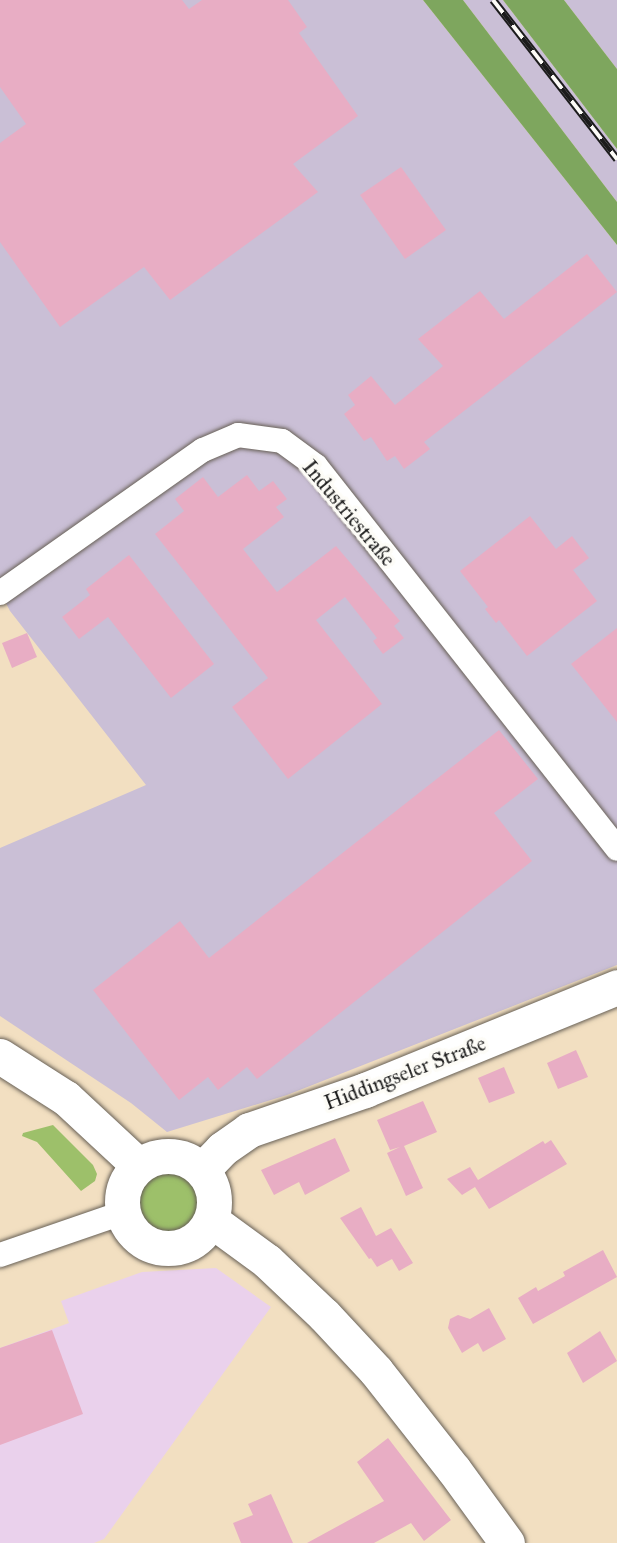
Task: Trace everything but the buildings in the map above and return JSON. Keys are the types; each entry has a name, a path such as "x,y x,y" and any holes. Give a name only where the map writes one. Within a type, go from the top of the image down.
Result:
{"street":[{"name":"Industriestraße","path":"0,593 203,450 238,435 282,441 316,466 617,849"},
{"name":"Hiddingseler Straße","path":"202,1170 222,1149 259,1126 365,1090 617,988"},
{"path":"0,1056 66,1098 138,1166"},
{"path":"171,1155 188,1160 202,1170 213,1194 211,1220 200,1236 184,1246 164,1249 146,1243 131,1231 122,1213 121,1196 126,1179 138,1166 153,1157 171,1155"},
{"path":"0,1255 122,1213"},
{"path":"211,1220 267,1261 324,1315 376,1371 507,1543"}],"shaded area":[{"path":"0,0 423,0 617,245 617,965 287,1095 167,1132 131,1103 0,1016 0,848 146,785 10,611 0,592"},
{"path":"463,0 503,0 617,149 617,202"},
{"path":"564,0 617,0 617,69"},
{"path":"216,1268 271,1307 104,1539 94,1543 0,1543 0,1348 69,1323 61,1301 142,1272"}],"green space":[{"path":"423,0 463,0 617,202 617,245"},
{"path":"503,0 564,0 617,69 617,149"},
{"path":"53,1125 93,1165 97,1174 95,1181 81,1191 37,1142 22,1136 23,1133"},
{"path":"167,1168 180,1171 190,1178 197,1188 200,1201 197,1214 190,1224 180,1231 167,1234 154,1231 144,1224 137,1214 134,1201 137,1188 144,1178 154,1171"}],"railway":[{"path":"493,0 617,159"}]}
